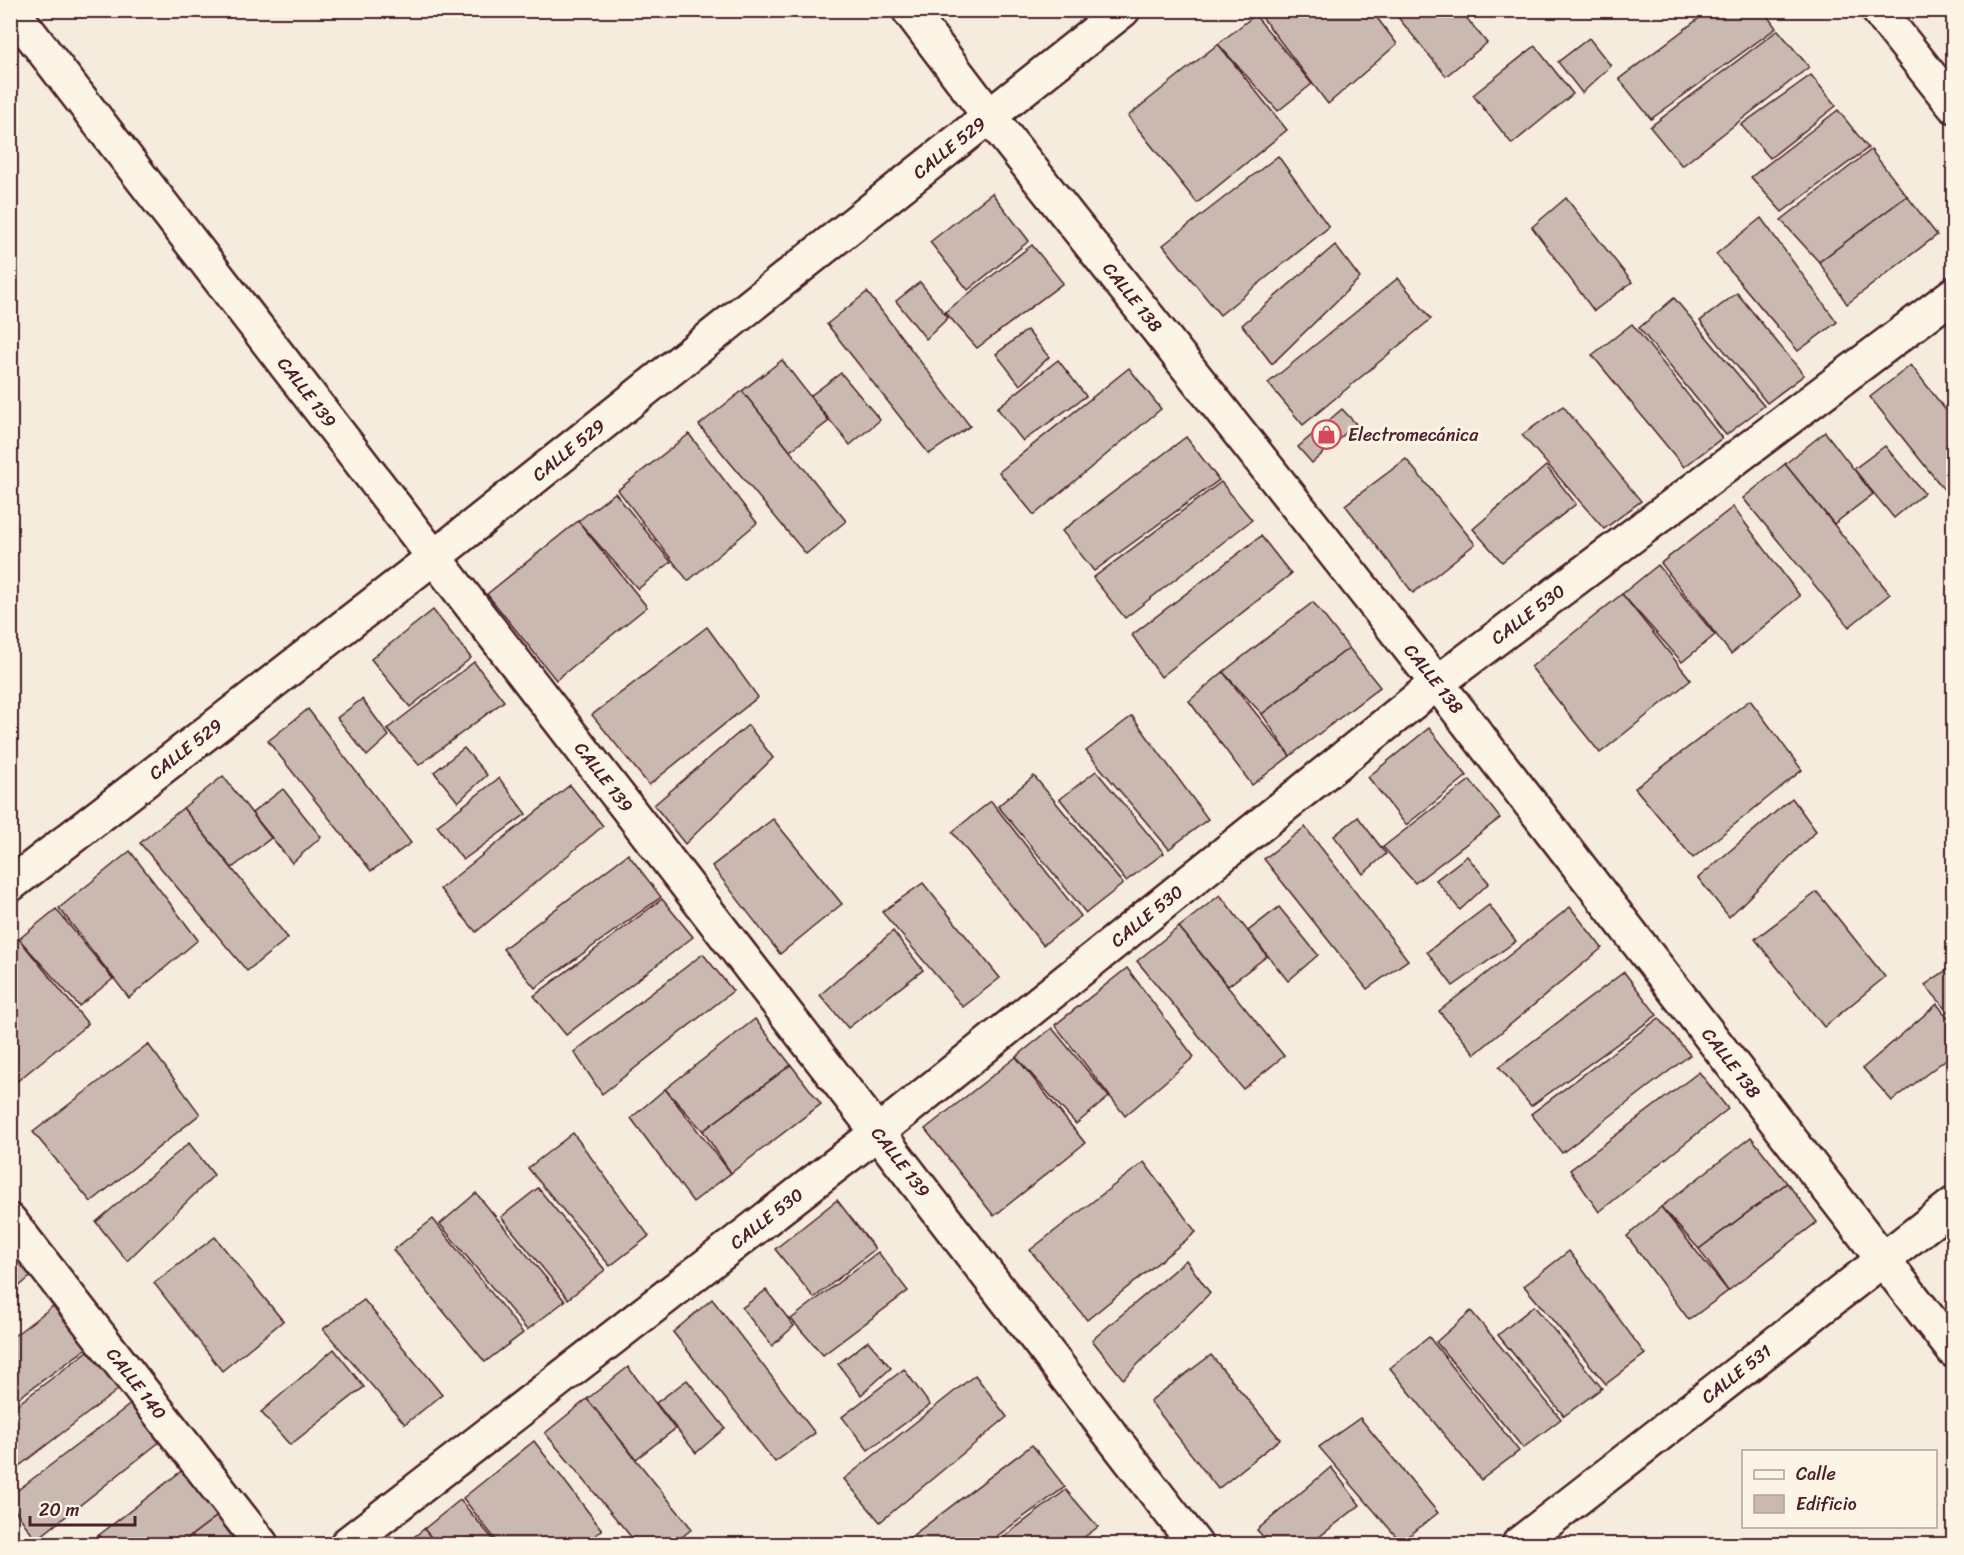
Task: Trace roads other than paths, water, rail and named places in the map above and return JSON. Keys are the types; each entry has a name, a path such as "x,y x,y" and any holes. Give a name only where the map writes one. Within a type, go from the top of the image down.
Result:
{"street":[{"name":"CALLE 139","path":"12,10 1195,1545"},
{"name":"CALLE 138","path":"909,10 990,117 1437,683 1953,1351"},
{"name":"CALLE 529","path":"10,885 433,558 1124,10"},
{"path":"1878,10 1953,106"},
{"name":"CALLE 530","path":"346,1545 877,1133 1437,683 1953,294"},
{"name":"CALLE 531","path":"1520,1545 1953,1204"},
{"name":"CALLE 140","path":"10,1221 261,1545"}],"place":[{"name":"Electromecánica","path":"1327,435"}]}
